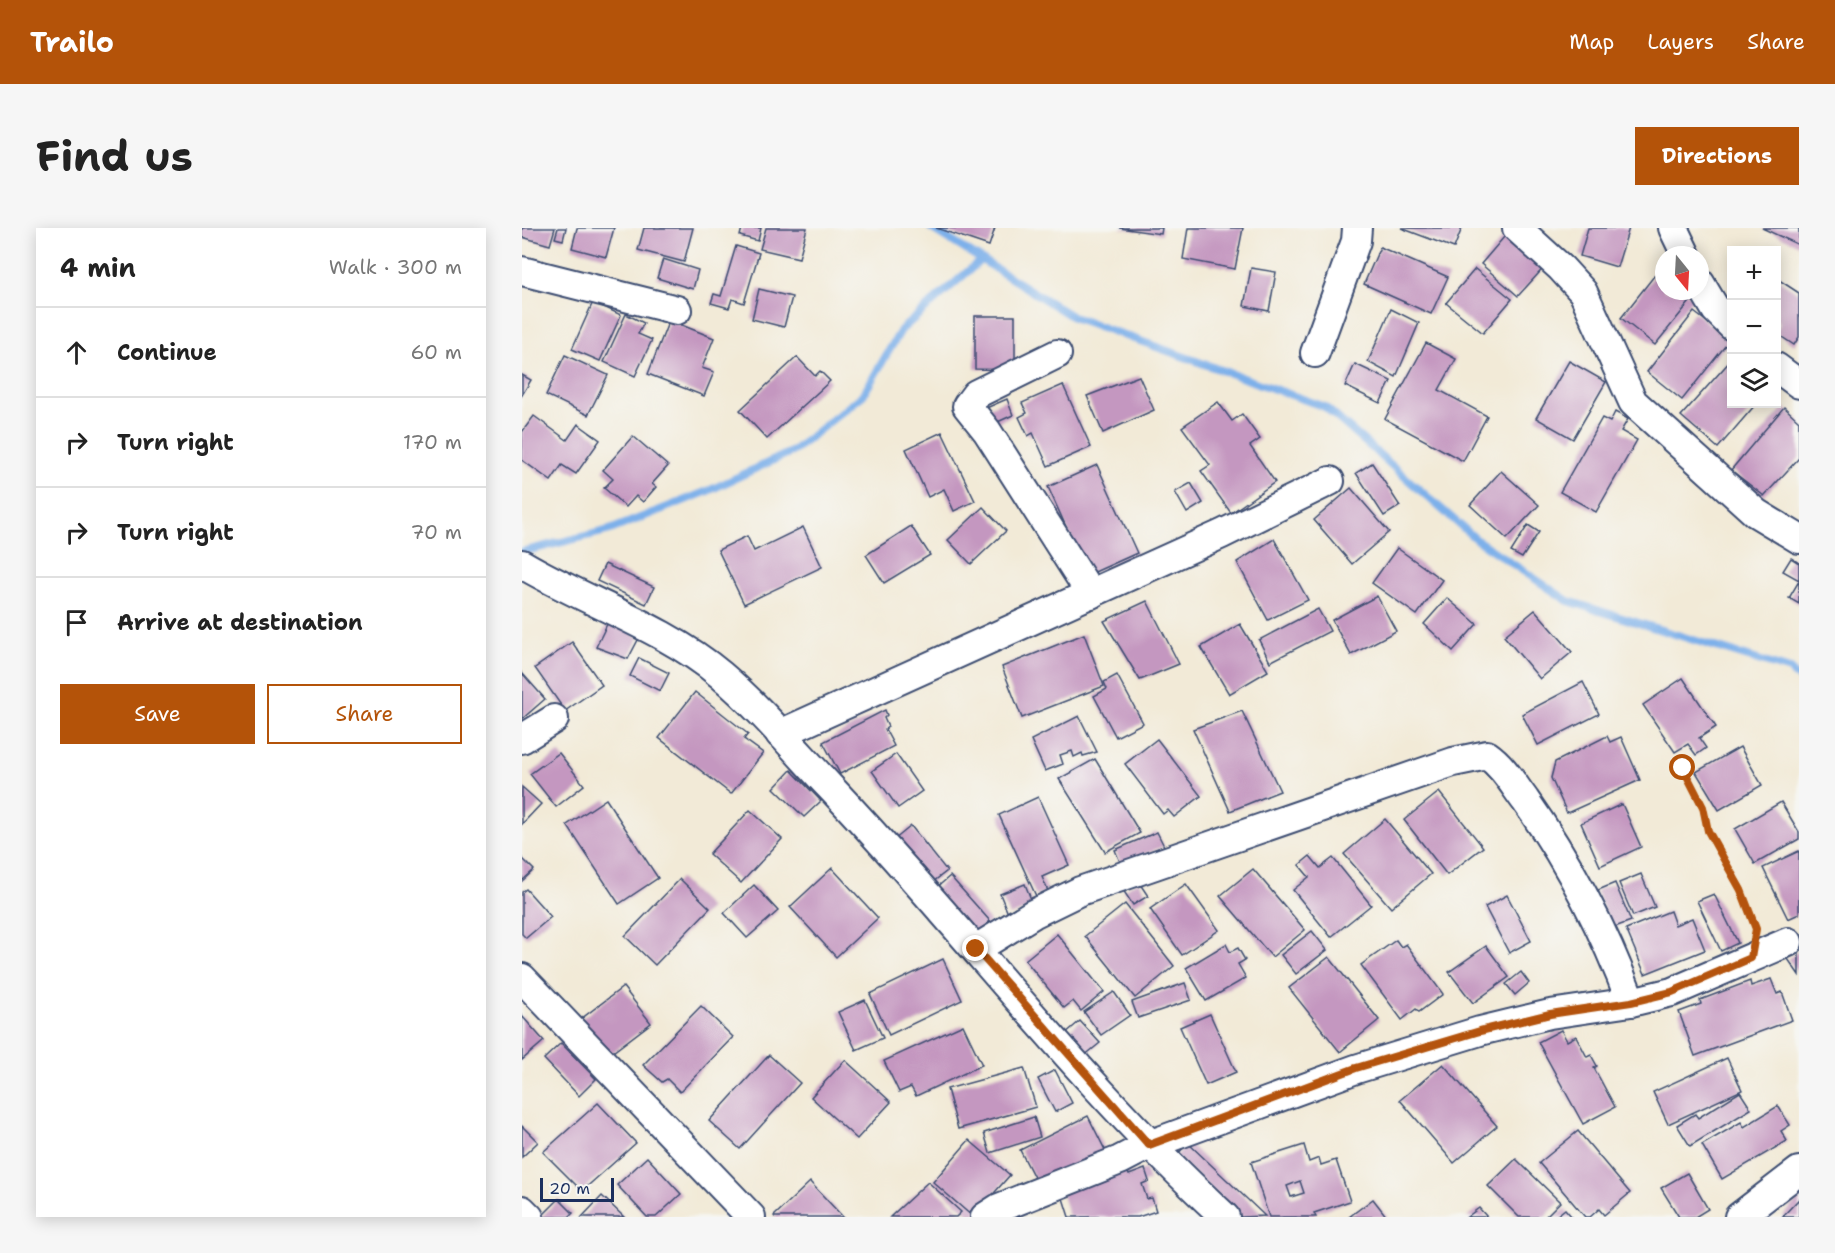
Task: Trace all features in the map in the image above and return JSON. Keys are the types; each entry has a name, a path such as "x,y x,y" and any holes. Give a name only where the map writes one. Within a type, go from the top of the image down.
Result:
{"street":[{"path":"1315,353 1356,242 1357,228"},
{"path":"1517,228 1561,268 1583,292 1633,402 1756,513 1799,539"},
{"path":"1673,228 1682,246"},
{"path":"522,271 677,310"},
{"path":"1709,298 1727,322"},
{"path":"1057,354 976,394 967,406 987,431 1091,594"},
{"path":"1781,371 1799,384"},
{"path":"780,734 1091,594 1330,482"},
{"path":"522,564 552,582 650,628 712,669 780,734 874,833 1149,1145 1224,1217"},
{"path":"522,739 554,719"},
{"path":"976,949 1034,914 1080,891 1453,762 1487,755 1498,763 1542,825 1572,875 1611,947 1631,1002"},
{"path":"985,1217 999,1208 1120,1160 1149,1145 1356,1068 1480,1031 1550,1014 1631,1002 1672,992 1788,942"},
{"path":"522,978 751,1217"},
{"path":"1739,1217 1799,1171"},
{"path":"522,1210 529,1217"}],"path":[{"path":"1683,768 1703,807 1708,831 1741,890 1756,929 1751,958"}],"building":[{"path":"522,228 555,228 550,245 522,237"},
{"path":"558,228 566,228 563,240 555,238"},
{"path":"577,228 614,228 606,257 572,248"},
{"path":"644,228 693,228 684,262 638,250"},
{"path":"742,228 761,228 758,241 740,236"},
{"path":"766,228 807,228 799,258 760,249"},
{"path":"936,228 995,228 989,246"},
{"path":"1119,228 1162,228 1161,234"},
{"path":"1188,228 1243,228 1235,269 1183,259"},
{"path":"1401,228 1462,228 1454,248"},
{"path":"1588,228 1629,228 1617,267 1580,256"},
{"path":"1762,228 1799,228 1799,245"},
{"path":"1510,230 1548,263 1518,296 1481,264"},
{"path":"736,246 759,253 744,303 732,299 729,308 711,303 714,294 721,296"},
{"path":"1380,247 1448,277 1431,314 1364,284"},
{"path":"663,259 698,270 693,289 657,278"},
{"path":"1251,268 1276,272 1269,311 1244,306"},
{"path":"1475,269 1512,299 1483,333 1446,303"},
{"path":"1655,275 1655,300 1691,300 1655,345 1621,318"},
{"path":"1781,281 1799,293 1799,337 1794,345 1781,336"},
{"path":"759,289 792,297 784,327 752,319"},
{"path":"593,302 621,315 600,361 572,349"},
{"path":"1391,309 1419,323 1396,377 1368,362"},
{"path":"1694,312 1727,338 1727,344 1682,400 1647,372"},
{"path":"626,314 644,323 638,334 652,340 635,376 604,362"},
{"path":"975,316 1015,316 1015,370 975,369"},
{"path":"669,320 714,338 702,368 714,372 704,396 648,374"},
{"path":"1426,343 1456,359 1439,390 1487,416 1463,461 1385,419"},
{"path":"565,355 608,375 588,415 546,395"},
{"path":"797,357 815,376 820,371 830,381 767,439 740,410"},
{"path":"1569,361 1606,382 1573,439 1536,418"},
{"path":"1355,364 1391,381 1380,403 1345,386"},
{"path":"1727,365 1727,408 1753,408 1718,448 1681,416"},
{"path":"522,375 531,380 522,395"},
{"path":"1139,376 1154,410 1103,433 1087,396"},
{"path":"1063,385 1091,447 1048,466 1033,433 1028,436 1019,417 1027,413 1022,403"},
{"path":"1007,399 1013,415 991,425 984,409"},
{"path":"1218,402 1232,421 1242,414 1260,439 1250,446 1275,482 1231,513 1201,471 1210,465 1182,427"},
{"path":"1784,407 1799,421 1799,458 1764,496 1731,470"},
{"path":"1615,412 1628,419 1621,431 1637,440 1596,512 1560,492 1602,418 1610,422"},
{"path":"534,416 567,440 578,424 600,440 576,474 562,465 551,481 522,460 522,432"},
{"path":"942,432 975,501 954,511 944,489 928,497 906,449"},
{"path":"633,436 668,466 652,484 656,487 643,502 636,496 626,507 604,488 613,479 603,470"},
{"path":"1372,463 1400,506 1384,516 1356,473"},
{"path":"1097,465 1137,553 1088,575 1048,487"},
{"path":"1501,471 1539,505 1507,539 1470,505"},
{"path":"1191,483 1203,503 1187,513 1175,492"},
{"path":"1351,488 1389,532 1352,564 1314,520"},
{"path":"983,507 1006,531 971,564 948,540"},
{"path":"1528,525 1539,532 1522,558 1511,552"},
{"path":"911,526 930,555 884,583 866,555"},
{"path":"803,527 822,567 744,604 718,550 747,536 754,551"},
{"path":"1274,539 1308,600 1268,620 1237,562"},
{"path":"1397,548 1442,580 1417,615 1372,583"},
{"path":"1791,558 1799,563 1799,580 1783,571"},
{"path":"605,564 654,587 646,604 597,581"},
{"path":"1799,581 1799,604 1789,598"},
{"path":"1377,596 1396,631 1351,655 1332,620"},
{"path":"1447,598 1477,624 1453,651 1424,624"},
{"path":"1147,601 1179,664 1140,680 1104,621"},
{"path":"1318,609 1330,631 1270,662 1259,640"},
{"path":"1535,610 1572,652 1540,679 1504,636"},
{"path":"610,618 639,638 628,659 596,647"},
{"path":"1240,624 1268,671 1229,694 1201,647"},
{"path":"1084,634 1104,686 1022,718 1002,667"},
{"path":"572,642 602,685 565,711 535,668"},
{"path":"639,658 669,673 660,691 630,676"},
{"path":"522,673 545,699 522,719"},
{"path":"1117,675 1143,723 1116,737 1094,696 1107,689 1104,682"},
{"path":"1683,678 1716,727 1699,738 1706,748 1696,755 1688,744 1675,752 1643,705"},
{"path":"1583,682 1599,714 1538,745 1522,714"},
{"path":"695,692 748,734 744,739 763,753 731,794 659,738"},
{"path":"885,710 887,715 884,718 888,727 885,729 894,746 840,774 823,742"},
{"path":"1242,711 1280,791 1230,811 1193,729"},
{"path":"1079,716 1097,752 1083,756 1082,753 1074,757 1072,751 1060,755 1063,764 1045,771 1031,740"},
{"path":"1607,736 1610,742 1621,737 1640,780 1567,813 1551,778 1555,762"},
{"path":"1157,739 1201,796 1174,817 1168,810 1163,814 1125,764"},
{"path":"1740,747 1762,785 1719,810 1696,772"},
{"path":"559,753 584,785 556,807 530,774"},
{"path":"896,754 922,791 898,808 872,771"},
{"path":"1095,759 1140,833 1105,852 1059,779"},
{"path":"791,770 821,801 804,817 774,788"},
{"path":"522,787 541,804 522,824"},
{"path":"1439,792 1483,847 1447,875 1404,820"},
{"path":"1038,797 1069,865 1042,877 1048,891 1036,896 999,815"},
{"path":"606,799 658,878 619,904 567,825"},
{"path":"1781,802 1799,832 1799,839 1755,864 1735,829"},
{"path":"1622,804 1641,847 1600,866 1581,823"},
{"path":"750,810 782,839 741,883 709,854"},
{"path":"1385,819 1431,874 1391,908 1344,854"},
{"path":"911,826 947,871 929,885 894,840"},
{"path":"1157,832 1164,846 1121,864 1115,850"},
{"path":"1799,851 1799,914 1788,919 1763,868"},
{"path":"1310,856 1320,868 1333,858 1371,905 1331,937 1293,890 1309,877 1299,865"},
{"path":"522,858 534,870 522,881"},
{"path":"832,868 878,918 836,957 790,907"},
{"path":"1253,869 1305,930 1272,957 1220,896"},
{"path":"1641,874 1655,907 1633,916 1619,883"},
{"path":"950,876 990,921 975,935 934,890"},
{"path":"680,879 710,908 655,965 625,936"},
{"path":"1138,881 1148,896 1133,905 1123,890"},
{"path":"1615,883 1631,921 1612,928 1596,891"},
{"path":"1025,884 1034,907 1009,916 1000,894"},
{"path":"1186,884 1219,930 1182,955 1150,909"},
{"path":"754,885 778,911 747,938 724,913"},
{"path":"526,889 551,917 526,938 522,934 522,892"},
{"path":"1714,894 1738,943 1721,951 1697,901"},
{"path":"1507,895 1531,941 1509,953 1485,907"},
{"path":"1125,904 1174,966 1135,998 1085,936"},
{"path":"1670,911 1675,925 1692,918 1705,950 1645,974 1626,929"},
{"path":"1312,931 1327,950 1296,974 1281,955"},
{"path":"1057,934 1104,992 1081,1011 1073,1001 1064,1008 1025,960"},
{"path":"1396,940 1401,947 1406,944 1443,994 1419,1012 1416,1009 1402,1020 1361,965"},
{"path":"1226,944 1230,952 1238,948 1245,960 1238,964 1246,978 1206,1001 1186,968"},
{"path":"1486,946 1509,977 1473,1003 1449,972"},
{"path":"1799,951 1799,975 1788,959"},
{"path":"1329,957 1379,1020 1340,1052 1289,988"},
{"path":"943,959 962,1000 889,1035 870,994"},
{"path":"1521,972 1529,983 1515,995 1506,984"},
{"path":"1771,979 1777,994 1782,992 1792,1020 1695,1056 1679,1012 1701,1004 1700,1000 1750,981 1751,986"},
{"path":"1185,983 1191,1000 1138,1018 1132,1002"},
{"path":"623,987 651,1023 609,1055 581,1019"},
{"path":"1114,992 1130,1015 1101,1035 1084,1012"},
{"path":"865,1000 883,1038 856,1050 838,1012"},
{"path":"701,1006 733,1037 680,1092 667,1079 662,1082 643,1065"},
{"path":"1210,1014 1236,1072 1206,1085 1180,1027"},
{"path":"522,1016 544,1041 522,1060"},
{"path":"1080,1021 1100,1043 1084,1056 1065,1034"},
{"path":"963,1025 982,1065 916,1096 911,1087 899,1092 884,1061"},
{"path":"1561,1030 1567,1041 1576,1036 1587,1057 1591,1055 1597,1066 1594,1068 1615,1107 1583,1124 1538,1042"},
{"path":"561,1043 596,1079 579,1096 544,1059"},
{"path":"769,1055 800,1083 740,1149 709,1121"},
{"path":"1727,1058 1742,1090 1668,1124 1653,1092"},
{"path":"845,1060 891,1102 857,1139 811,1097"},
{"path":"1443,1064 1497,1126 1454,1163 1400,1100"},
{"path":"1024,1068 1036,1107 958,1129 947,1089"},
{"path":"1055,1070 1072,1103 1055,1112 1038,1079"},
{"path":"1740,1092 1751,1109 1690,1146 1677,1125 1695,1114 1698,1118"},
{"path":"598,1103 636,1143 582,1191 543,1152"},
{"path":"1778,1106 1790,1125 1781,1131 1787,1141 1722,1179 1702,1145 1741,1122 1744,1127"},
{"path":"1088,1116 1107,1154 1039,1187 1020,1150"},
{"path":"1034,1117 1040,1137 990,1153 984,1133"},
{"path":"522,1126 538,1142 522,1157"},
{"path":"1578,1131 1630,1193 1604,1215 1599,1209 1590,1217 1585,1217 1539,1163"},
{"path":"969,1140 1010,1175 973,1217 933,1182"},
{"path":"1188,1143 1265,1216 1241,1217 1176,1156"},
{"path":"1304,1145 1309,1162 1319,1158 1321,1165 1336,1160 1350,1201 1314,1213 1316,1217 1269,1217 1251,1162","holes":["1300,1181 1304,1193 1291,1197 1287,1186"]},
{"path":"647,1157 681,1194 656,1217 647,1217 617,1185"},
{"path":"1516,1159 1560,1202 1545,1217 1519,1217 1488,1186"},
{"path":"1145,1169 1149,1181 1142,1184 1147,1199 1152,1198 1156,1211 1138,1217 1069,1217 1061,1192 1127,1170 1129,1175"},
{"path":"1687,1173 1708,1209 1695,1217 1679,1217 1661,1188"},
{"path":"810,1182 843,1217 774,1216"},
{"path":"928,1182 961,1212 956,1217 890,1217"},
{"path":"602,1196 624,1217 582,1217"},
{"path":"559,1199 573,1213 569,1217 541,1217"},
{"path":"1373,1199 1387,1217 1349,1217"},
{"path":"1799,1199 1799,1217 1782,1217"},
{"path":"1479,1208 1487,1217 1467,1217"},
{"path":"1565,1209 1572,1217 1555,1217"}],"waterway":[{"path":"931,228 1073,317 1325,407 1477,540 1568,601 1790,670 1799,679"},
{"path":"522,552 610,530 708,491 793,451 863,395 901,330 981,260"}],"route":[{"path":"976,949 1149,1145 1356,1068 1480,1031 1550,1014 1631,1002 1672,992 1751,958 1756,929 1741,890 1708,831 1703,807 1683,768"}]}
